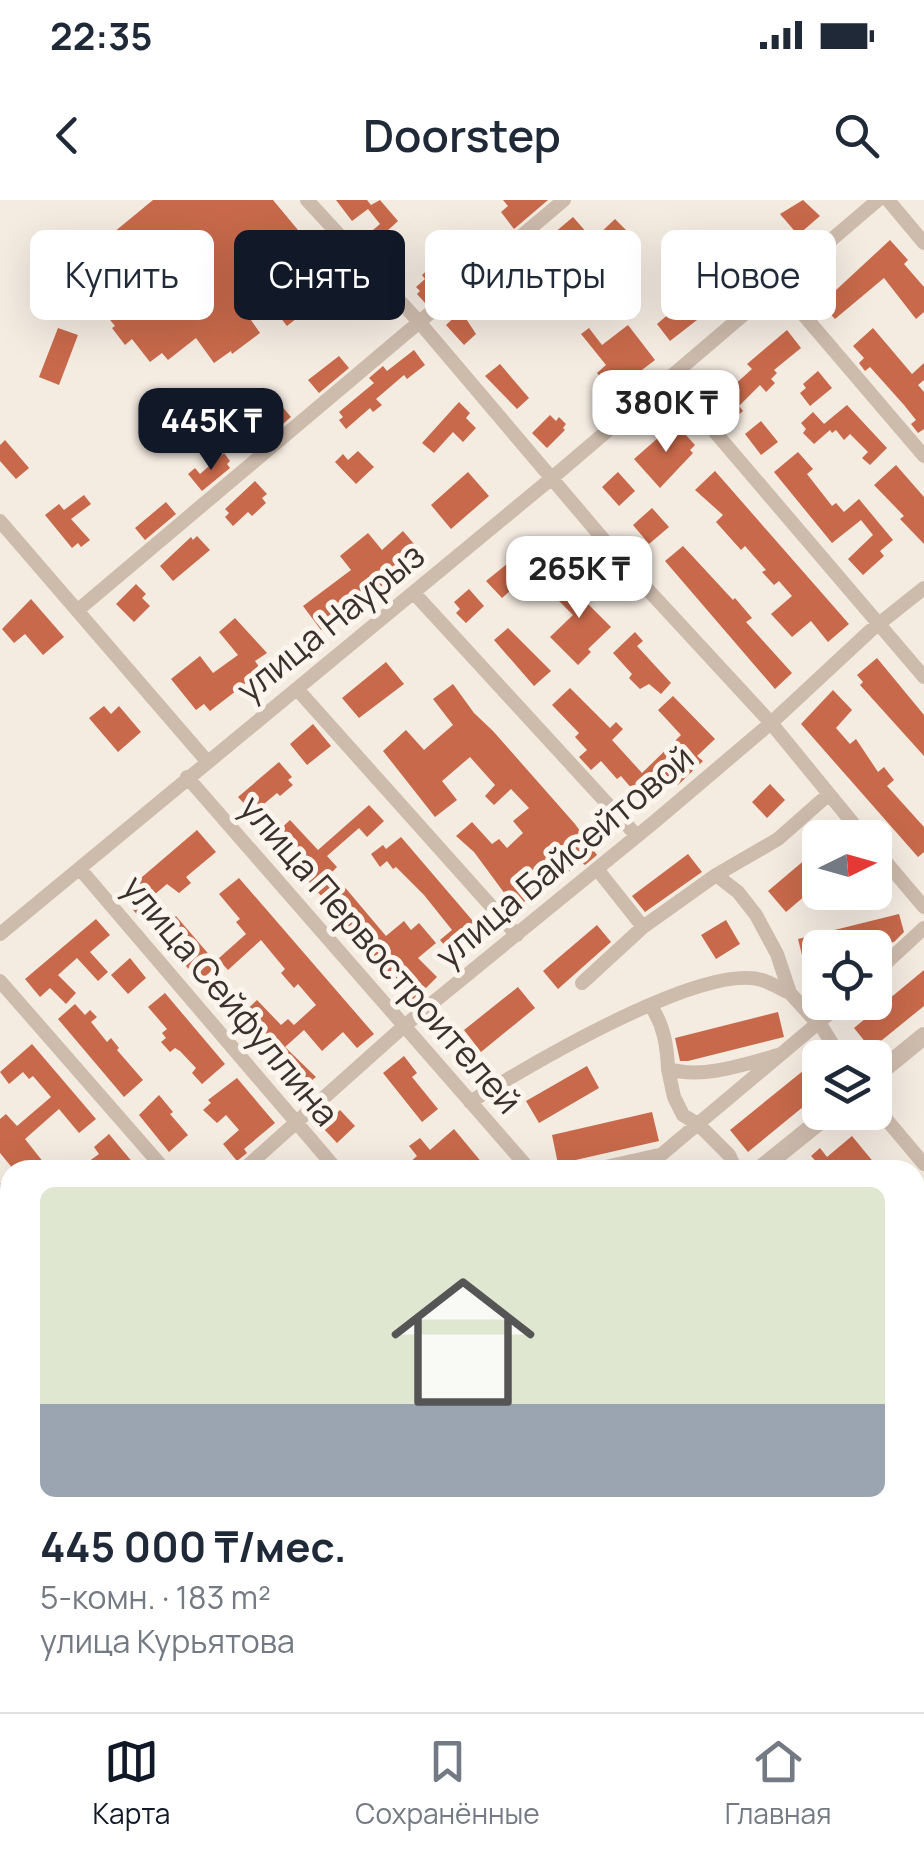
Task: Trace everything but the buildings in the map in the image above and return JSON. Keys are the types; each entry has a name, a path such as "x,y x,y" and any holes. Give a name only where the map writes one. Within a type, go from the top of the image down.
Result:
{"street":[{"path":"307,200 420,323 626,566 770,723 850,820"},
{"path":"78,610 564,200"},
{"name":"улица Наурыз","path":"836,236 878,200"},
{"path":"888,200 924,242"},
{"name":"улица Наурыз","path":"0,934 206,760 298,690 736,320"},
{"path":"808,320 924,456"},
{"path":"668,377 924,677"},
{"path":"0,521 206,760"},
{"name":"улица Байсейтовой","path":"254,1160 403,1027 637,836 924,588"},
{"path":"414,593 637,836"},
{"path":"298,690 517,934"},
{"name":"улица Первостроителей","path":"186,777 521,1160"},
{"path":"582,984 643,927 716,875 778,838 829,794"},
{"path":"597,868 643,927"},
{"name":"улица Сейфуллина","path":"80,869 329,1160"},
{"path":"892,869 924,907"},
{"path":"716,875 738,892 756,914 777,954 790,993"},
{"path":"892,957 924,928"},
{"path":"470,1102 546,1055 700,983 760,979 790,993 829,1040"},
{"path":"0,981 156,1160"},
{"path":"651,1006 660,1020 674,1096 683,1115 699,1125 731,1160"},
{"path":"655,1160 823,1020"},
{"path":"892,1062 924,1036"},
{"path":"668,1070 684,1074 733,1068 784,1053"},
{"path":"892,1126 921,1160"},
{"path":"771,1160 808,1130"},
{"path":"637,1160 660,1155"}]}
